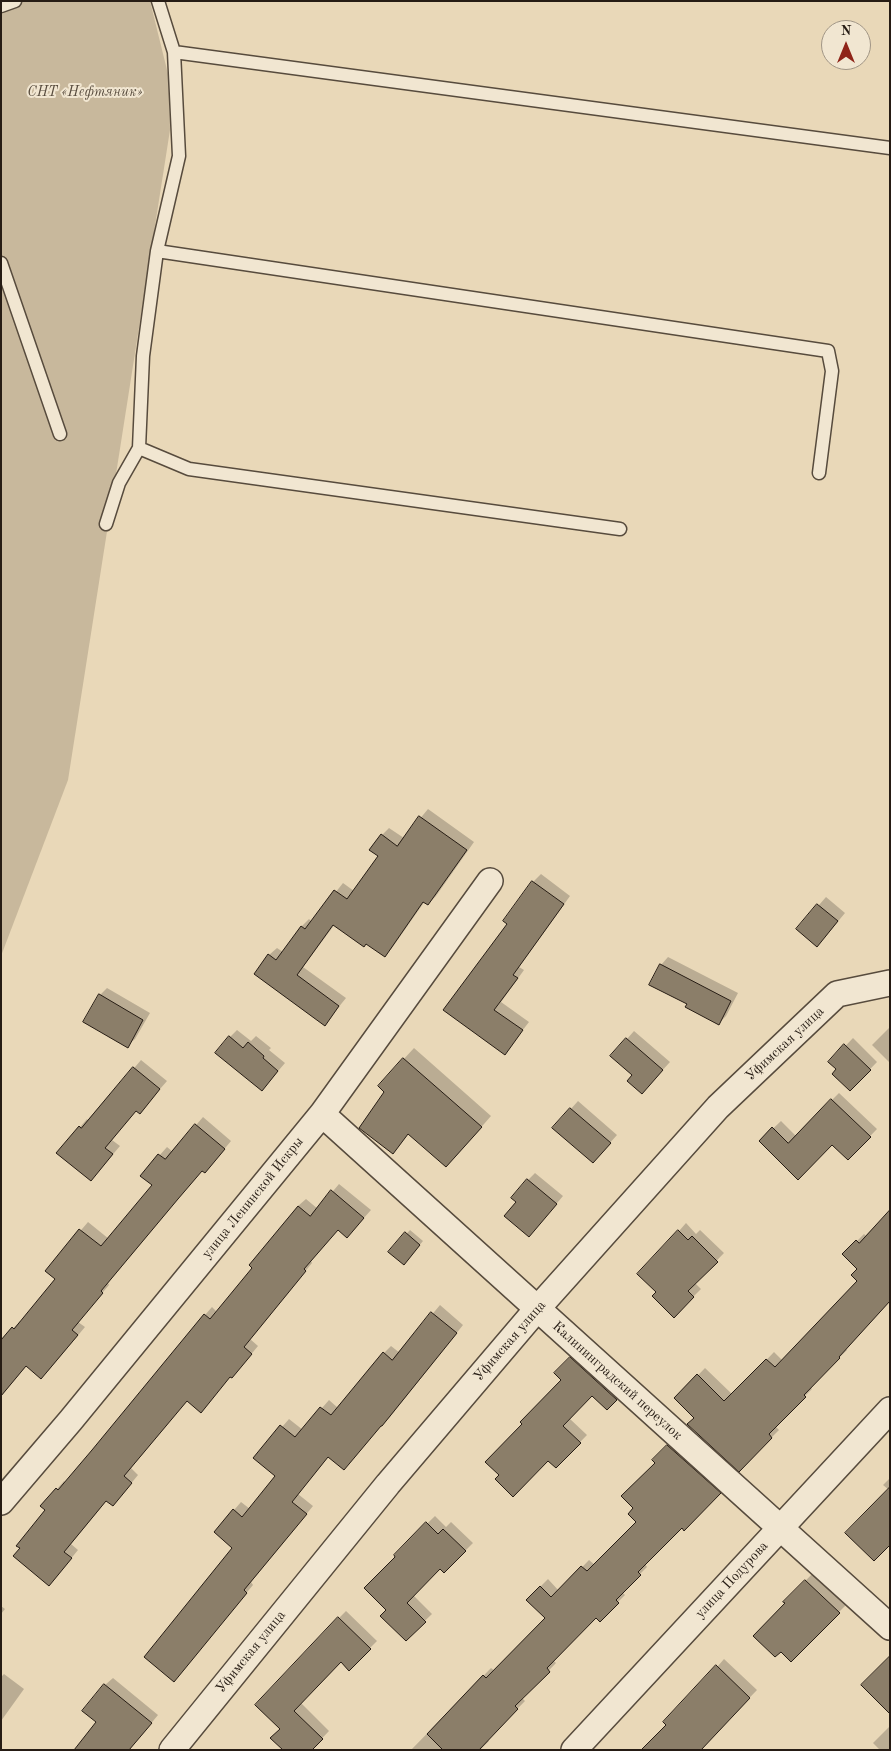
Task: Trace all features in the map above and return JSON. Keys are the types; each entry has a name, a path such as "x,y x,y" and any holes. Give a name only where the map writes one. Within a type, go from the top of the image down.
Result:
{"street":[{"name":"улица Ленинской Искры","path":"1,1502 71,1420 322,1114 490,882"},
{"name":"Уфимская улица","path":"172,1750 388,1484 537,1309 718,1107 838,994 890,983"},
{"name":"Калининградский переулок","path":"322,1114 890,1627"},
{"name":"улица Подурова","path":"574,1750 890,1410"}],"lane":[{"path":"1,6 15,1"},
{"path":"106,524 119,483 139,448 144,356 157,251 179,156 174,52 158,1"},
{"path":"174,52 890,148"},
{"path":"157,251 828,351 832,371 819,473"},
{"path":"1,264 60,434"},
{"path":"139,448 189,469 620,529"}],"green space":[{"name":"СНТ «Нефтяник»","path":"1,1 150,1 169,78 170,130 68,780 1,956"}],"building":[{"path":"419,816 467,850 428,905 423,902 385,957 366,944 364,947 333,925 297,975 339,1006 325,1026 254,974 268,954 276,960 301,926 305,929 334,890 347,899 378,856 369,850 381,834 397,846"},
{"path":"532,881 564,904 513,975 518,978 494,1010 523,1030 505,1055 443,1010 507,924 503,921"},
{"path":"817,904 838,921 817,947 796,929"},
{"path":"660,964 731,1001 719,1025 685,1007 687,1004 649,985"},
{"path":"99,994 143,1020 128,1048 83,1022"},
{"path":"229,1036 243,1048 248,1042 278,1071 262,1091 215,1053"},
{"path":"626,1038 663,1070 642,1094 627,1081 632,1075 610,1056"},
{"path":"844,1044 871,1070 850,1091 832,1074 836,1069 828,1062"},
{"path":"403,1058 482,1127 446,1167 408,1134 393,1154 359,1128 384,1092 378,1086"},
{"path":"133,1067 160,1089 140,1114 136,1111 105,1148 113,1154 91,1181 56,1153 79,1126 81,1128"},
{"path":"831,1099 871,1137 848,1160 832,1145 798,1180 759,1141 772,1127 788,1143"},
{"path":"570,1108 611,1143 593,1163 552,1128"},
{"path":"195,1124 225,1149 205,1173 202,1171 101,1291 103,1293 72,1330 78,1335 41,1379 26,1366 1,1396 1,1340 12,1327 14,1329 55,1279 45,1271 79,1229 101,1246 152,1185 140,1176 158,1154 165,1159"},
{"path":"527,1179 557,1204 529,1237 504,1216 516,1202 511,1198"},
{"path":"331,1190 364,1218 347,1238 338,1230 304,1269 306,1271 244,1347 252,1354 232,1378 230,1377 201,1413 187,1401 124,1476 132,1483 113,1506 106,1501 64,1552 72,1558 49,1586 13,1556 20,1548 16,1546 45,1510 40,1506 56,1488 58,1490 204,1314 210,1319 252,1268 249,1265 298,1206 310,1216"},
{"path":"890,1210 890,1301 840,1358 804,1395 806,1397 769,1434 772,1438 739,1472 687,1424 694,1418 674,1398 697,1374 724,1401 766,1359 775,1367 857,1281 851,1275 857,1269 842,1254 856,1240 859,1243"},
{"path":"678,1230 688,1240 692,1236 718,1262 688,1291 694,1297 674,1318 652,1296 656,1292 637,1274"},
{"path":"405,1232 420,1245 404,1265 388,1252"},
{"path":"431,1312 457,1333 344,1470 328,1457 292,1502 307,1514 244,1590 247,1593 174,1682 144,1657 232,1548 214,1532 233,1509 242,1517 275,1476 253,1458 280,1425 295,1437 320,1407 331,1415 383,1352 392,1360"},
{"path":"570,1357 617,1400 607,1410 592,1396 563,1426 581,1443 556,1468 548,1461 513,1497 495,1479 499,1475 485,1462 522,1424 520,1422 561,1380 554,1373"},
{"path":"667,1445 721,1493 684,1531 682,1528 638,1572 641,1575 616,1600 619,1603 600,1622 596,1618 547,1668 550,1672 515,1706 518,1709 479,1750 443,1750 427,1734 483,1675 486,1678 545,1618 526,1600 540,1586 551,1597 581,1566 587,1571 636,1522 628,1514 633,1508 621,1496 655,1463 652,1460"},
{"path":"890,1487 890,1545 874,1561 845,1533"},
{"path":"426,1522 438,1534 443,1529 466,1551 444,1573 440,1569 407,1603 426,1622 406,1641 380,1616 386,1610 364,1588"},
{"path":"805,1580 840,1613 791,1662 781,1652 775,1657 753,1636"},
{"path":"338,1617 371,1649 349,1671 341,1662 294,1711 323,1739 312,1750 283,1750 270,1738 280,1729 255,1705"},
{"path":"890,1656 890,1714 861,1685"},
{"path":"716,1665 750,1698 701,1750 641,1750 666,1725 663,1722"},
{"path":"104,1684 152,1723 129,1750 74,1750 96,1722 82,1711"}]}
